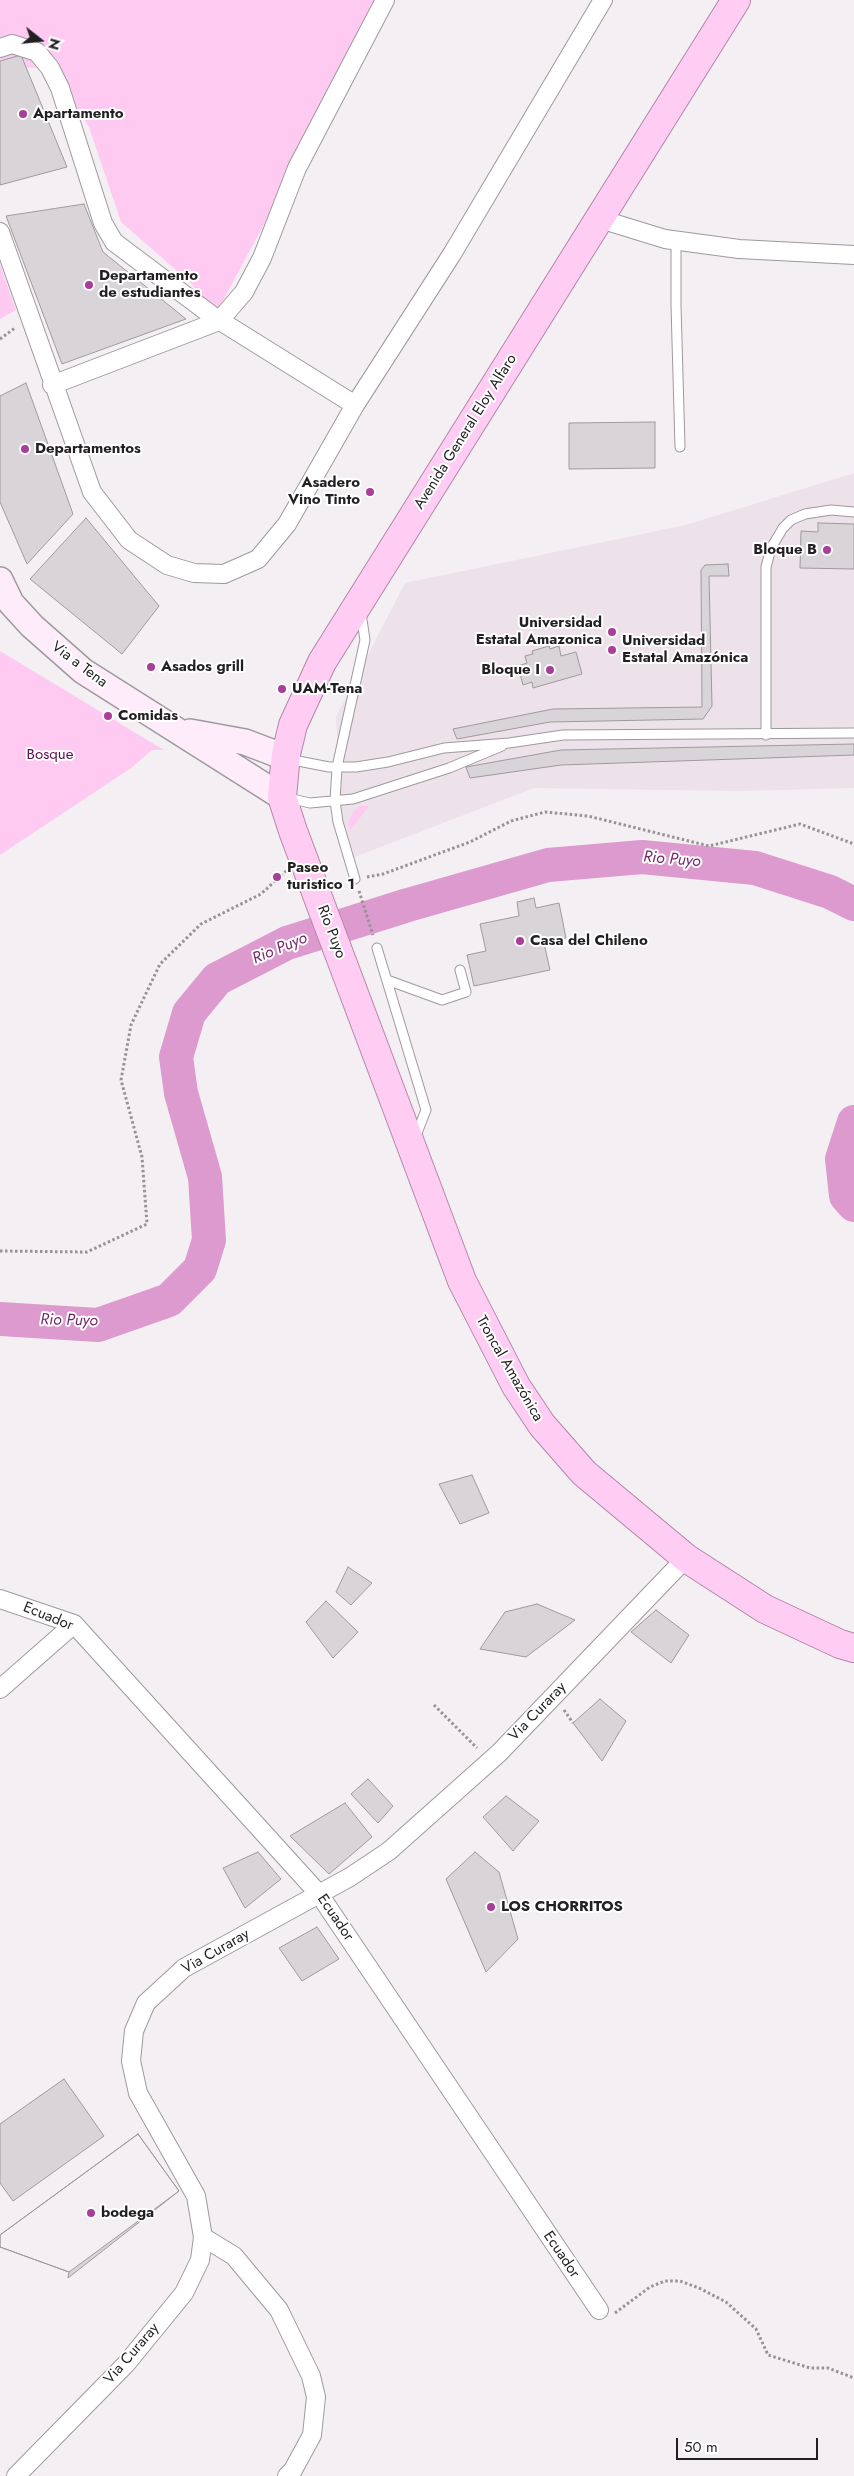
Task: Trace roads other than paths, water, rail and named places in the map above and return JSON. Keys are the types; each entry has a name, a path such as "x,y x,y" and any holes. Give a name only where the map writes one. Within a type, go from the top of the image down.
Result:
{"highway":[{"name":"Avenida General Eloy Alfaro","path":"314,887 282,797 293,725 301,705 322,662 360,600 736,0"},
{"name":"Río Puyo","path":"314,887 349,978"},
{"name":"Troncal Amazónica","path":"349,978 473,1306 516,1386 542,1426 562,1451 584,1473 686,1558 766,1610 840,1644 854,1648"}],"main road":[{"name":"Via a Tena","path":"0,580 11,603 54,648 83,671 282,797"},
{"name":"Via a Tena","path":"178,730 245,742 287,758"}],"street":[{"path":"52,385 219,321 244,292 262,258 297,168 385,0"},
{"path":"0,232 52,385 92,492 129,540 168,564 194,573 224,574 258,559 287,524 355,405 452,254 603,0"},
{"path":"0,48 12,44 37,52 50,68 60,88 102,223 114,242 219,321 355,405"},
{"path":"600,219 665,239 739,249 854,255"},
{"name":"Via Curaray","path":"16,2476 126,2364 184,2293 200,2260 203,2237 196,2196 138,2093 132,2061 134,2031 146,2003 184,1968 350,1878 389,1851 490,1761 686,1558"},
{"name":"Ecuador","path":"0,1599 74,1624 320,1894 599,2310"},
{"path":"0,1689 74,1624"},
{"path":"203,2237 234,2256 279,2310 312,2376 316,2397 312,2434 294,2470 287,2476"}],"lane":[{"path":"676,240 680,447"},
{"path":"766,735 766,567 770,548 783,528 791,520 805,514 831,510 854,512"},
{"path":"354,879 338,822 335,801 337,767 365,640 360,600"},
{"path":"287,758 337,767 388,762 444,748 509,743 563,735 854,733"},
{"path":"282,797 310,803 353,799 449,768 509,743"},
{"path":"377,948 426,1110 411,1146"},
{"path":"387,980 442,1000 466,992 460,970"}],"waterway":[{"name":"Rio Puyo","path":"0,1319 98,1325 169,1300 200,1269 209,1240 205,1177 181,1093 176,1057 189,1013 217,979 287,943 408,905 548,865 642,857 755,868 830,892 854,904"},
{"name":"Rio Puyo","path":"854,1122 842,1159 846,1196 854,1205"}],"place":[{"name":"Apartamento","path":"23,114"},
{"name":"Departamento de estudiantes","path":"89,285"},
{"name":"Departamentos","path":"25,449"},
{"name":"Asadero Vino Tinto","path":"370,492"},
{"name":"Bloque B","path":"827,550"},
{"name":"Universidad Estatal Amazonica","path":"612,632"},
{"name":"Universidad Estatal Amazónica","path":"612,650"},
{"name":"Asados grill","path":"151,667"},
{"name":"Bloque I","path":"550,670"},
{"name":"UAM-Tena","path":"282,689"},
{"name":"Comidas","path":"108,716"},
{"name":"Paseo turistico 1","path":"277,877"},
{"name":"Casa del Chileno","path":"520,941"},
{"name":"LOS CHORRITOS","path":"491,1907"},
{"name":"bodega","path":"91,2213"}],"park label":[{"name":"Bosque","path":"50,755"}]}
